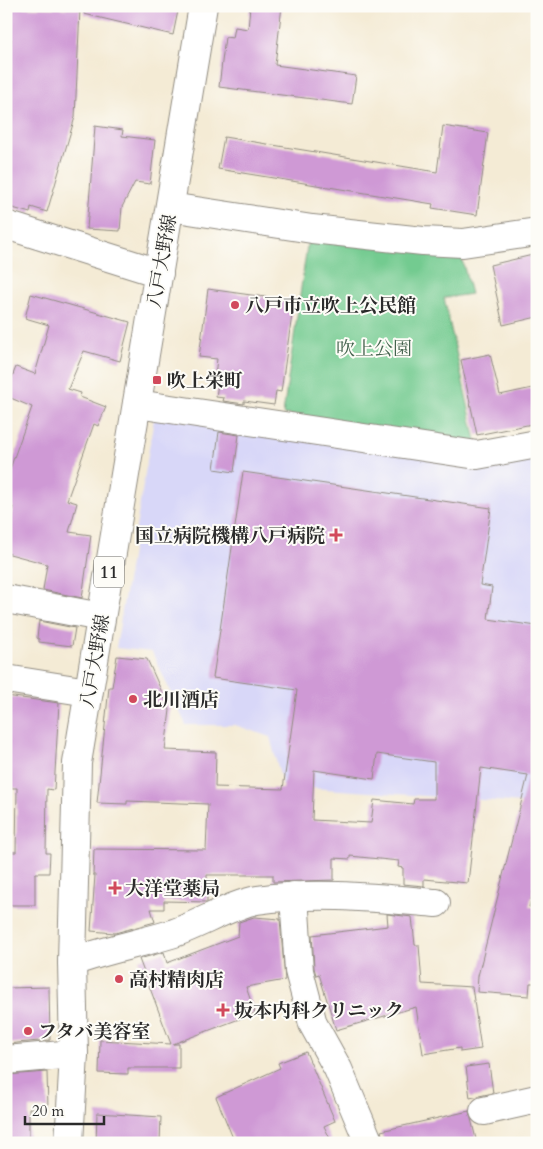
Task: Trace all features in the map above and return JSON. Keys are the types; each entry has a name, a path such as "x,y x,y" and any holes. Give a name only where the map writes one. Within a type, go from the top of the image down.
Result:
{"main road":[{"name":"八戸大野線","path":"69,1143 74,1054 72,962 77,763 203,6"},
{"path":"170,207 312,229 464,243 537,232"},
{"path":"6,225 160,273"},
{"path":"137,404 477,455 537,444"},
{"path":"6,599 101,618"},
{"path":"6,679 88,692"},
{"path":"72,962 97,953 172,934 254,901 294,896 391,899 436,903"},
{"path":"294,896 299,971 313,1024 338,1069 368,1143"},
{"path":"6,1060 74,1054"},
{"path":"484,1111 537,1099"}],"shaded area":[{"name":"国立病院機構八戸病院","path":"156,407 496,449 537,441 537,804 283,786 270,737 235,725 186,725 152,652 116,648"}],"green space":[{"name":"吹上公園","path":"308,239 460,252 471,294 444,298 477,445 283,414"}],"building":[{"path":"85,6 179,6 173,35 84,14"},
{"path":"250,6 282,6 275,65 356,76 352,104 219,87 225,37 233,38 235,27 248,29"},
{"path":"8,7 80,9 75,117 47,212 31,207 30,213 6,206 6,84 8,84 11,39 6,38"},
{"path":"95,126 123,130 122,136 155,140 150,184 135,182 122,207 120,231 87,229"},
{"path":"443,126 488,133 477,215 432,208 433,204 218,169 224,137 437,172"},
{"path":"537,254 537,317 503,325 490,265"},
{"path":"208,289 294,301 281,392 276,391 274,405 244,401 244,404 223,401 224,398 216,397 218,383 214,383 217,359 199,357"},
{"path":"31,294 130,322 120,361 84,351 68,389 81,393 80,397 106,407 98,426 94,424 67,500 77,503 69,532 91,535 82,598 43,590 47,564 6,553 6,533 13,507 6,505 6,480 32,407 6,396 6,392 16,367 35,374 49,325 25,318"},
{"path":"490,354 500,395 537,387 537,423 477,435 461,360"},
{"path":"219,432 239,435 234,472 214,469"},
{"path":"243,472 491,508 480,585 492,587 488,619 537,626 537,876 529,907 537,907 537,983 530,983 529,996 477,992 478,976 528,775 481,768 468,883 424,879 424,886 403,884 403,868 398,867 399,861 350,856 350,859 334,858 334,880 273,882 273,875 207,875 207,902 164,901 164,909 151,909 155,922 115,933 91,931 95,875 93,875 94,849 206,850 208,804 127,801 127,804 97,803 109,687 112,687 117,656 147,659 170,710 165,750 216,752 215,787 283,789 297,690 213,678","holes":["377,754 434,762 434,799 414,799 413,804 374,800 371,823 312,820 314,770 374,779"]},
{"path":"39,621 75,628 72,646 39,642 37,638"},
{"path":"6,696 59,703 54,790 47,789 46,853 50,853 49,873 35,873 35,905 6,905 6,852 16,852 17,788 6,788"},
{"path":"387,914 412,917 415,945 419,945 422,984 472,987 481,1049 460,1052 460,1048 423,1054 416,1007 336,1030 319,974 316,975 314,968 312,935 388,926"},
{"path":"254,917 280,919 285,980 246,987 255,1013 173,1044 179,1044 179,1068 128,1068 128,1074 99,1073 100,1040 171,1044 139,959 164,952 167,963 238,936 239,922"},
{"path":"49,987 50,1040 6,1044 6,988"},
{"path":"306,1052 335,1121 324,1126 332,1143 235,1143 216,1097 280,1068 278,1063"},
{"path":"489,1064 493,1093 470,1098 466,1067"},
{"path":"47,1072 48,1108 29,1108 29,1143 6,1143 6,1075"},
{"path":"469,1111 477,1143 384,1143 381,1131"},
{"path":"97,1113 161,1117 160,1143 96,1143"}],"place":[{"name":"八戸市立吹上公民館","path":"235,305"},
{"name":"吹上栄町","path":"157,380"},
{"name":"国立病院機構八戸病院","path":"336,535"},
{"name":"北川酒店","path":"133,699"},
{"name":"大洋堂薬局","path":"115,888"},
{"name":"高村精肉店","path":"119,979"},
{"name":"坂本内科クリニック","path":"223,1010"},
{"name":"フタバ美容室","path":"28,1031"}]}
